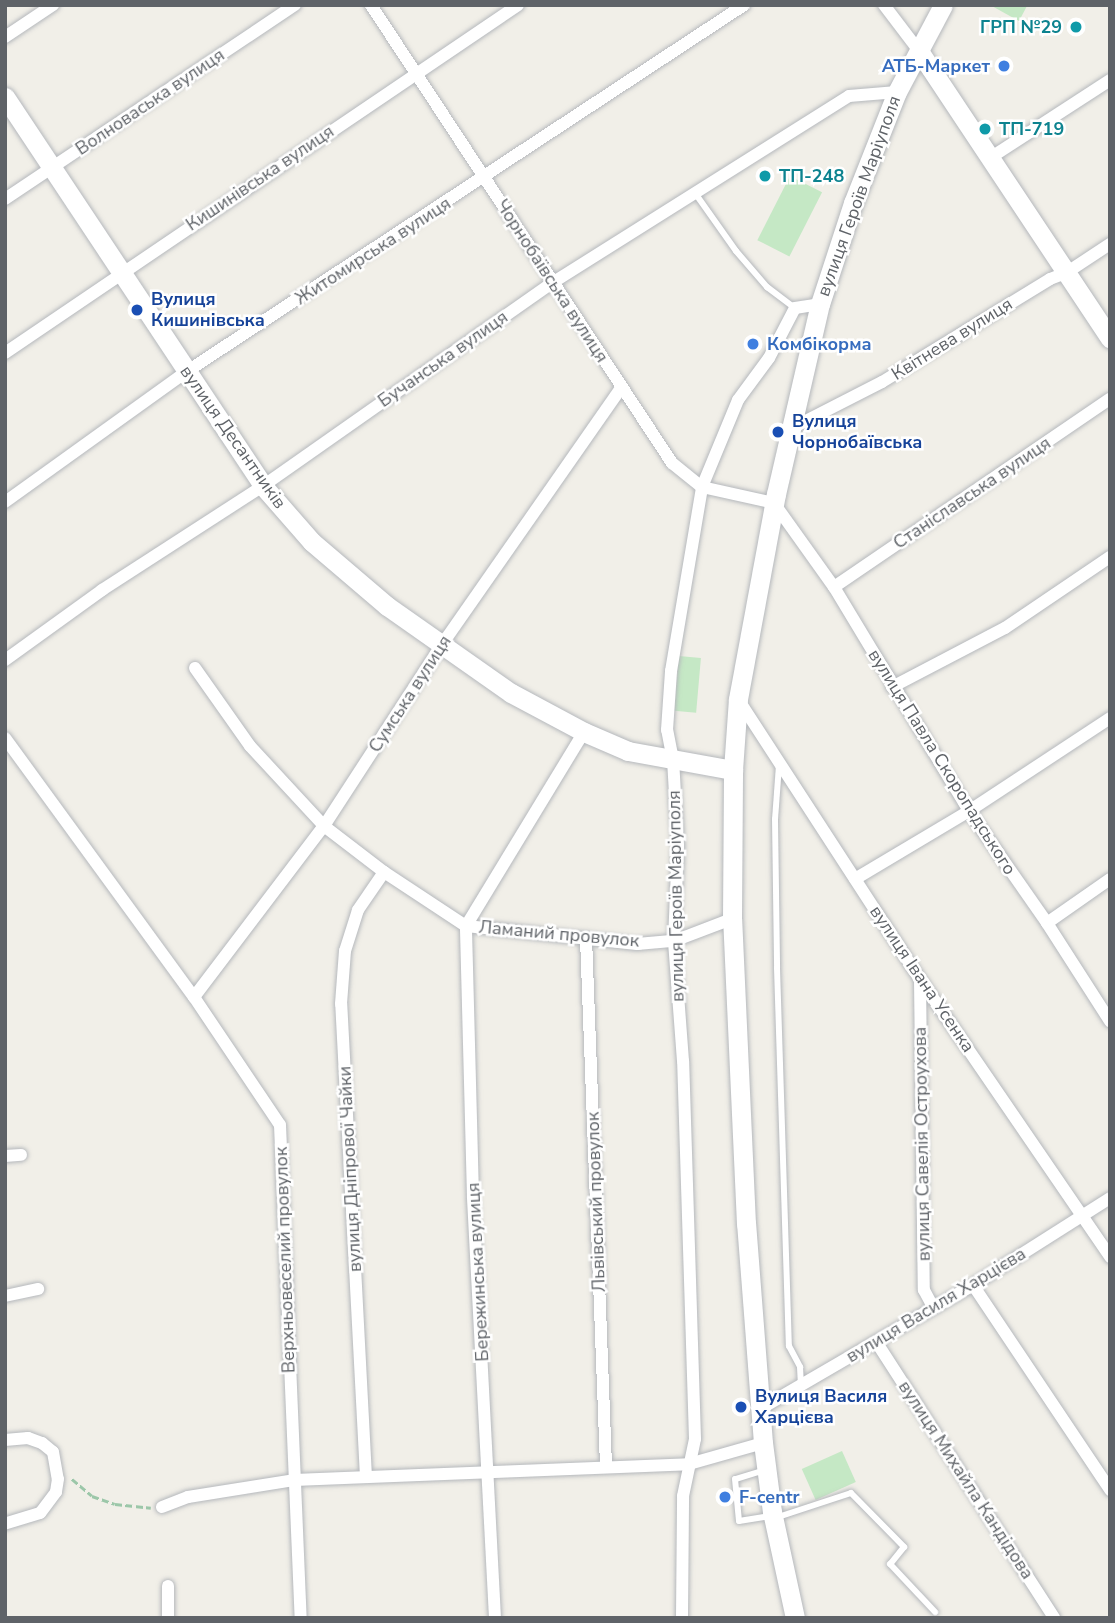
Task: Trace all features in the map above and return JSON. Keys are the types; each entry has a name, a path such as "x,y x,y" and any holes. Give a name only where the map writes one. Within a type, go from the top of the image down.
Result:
{"main road":[{"name":"вулиця Героїв Маріуполя","path":"795,1618 773,1517 766,1470 746,1224 732,919 733,769 738,699 774,503 820,304 853,203 897,92 943,5"},
{"path":"919,51 1110,338"},
{"name":"вулиця Десантників","path":"5,97 263,486 312,542 387,606 511,693 584,732 628,751 733,769"}],"street":[{"path":"5,37 53,5"},
{"name":"Волноваська вулиця","path":"5,199 295,5"},
{"name":"Чорнобаївська вулиця","path":"371,5 672,463 702,486 774,503"},
{"name":"Кишинівська вулиця","path":"5,353 518,5"},
{"name":"Житомирська вулиця","path":"5,502 186,372 486,178 744,5"},
{"path":"884,5 919,51"},
{"path":"990,158 1110,80"},
{"name":"Бучанська вулиця","path":"5,660 102,590 263,486 552,283 849,96 897,92"},
{"name":"Квітнева вулиця","path":"790,429 882,382 1050,279 1066,273 1110,243"},
{"name":"вулиця Героїв Маріуполя","path":"682,1618 683,1496 695,1440 683,1061 674,941 678,846 673,760 667,730 671,671 702,486 738,400 769,358 795,308 820,304"},
{"name":"Сумська вулиця","path":"194,997 324,826 441,646 621,388"},
{"name":"Станіславська вулиця","path":"834,587 1110,399"},
{"name":"вулиця Павла Скоропадського","path":"774,503 834,587 969,811 1047,923 1110,1021"},
{"path":"892,687 1005,628 1110,557"},
{"name":"Ламаний провулок","path":"195,668 250,746 324,826 384,872 466,926 638,944 674,941 732,919"},
{"name":"вулиця Івана Усенка","path":"738,699 920,979 1110,1257"},
{"path":"855,879 969,811 1110,718"},
{"path":"466,926 584,732"},
{"name":"Верхньовеселий провулок","path":"5,738 194,997 280,1125 301,1618"},
{"name":"вулиця Дніпрової Чайки","path":"366,1476 341,1004 345,951 358,910 384,872"},
{"path":"1047,923 1110,879"},
{"name":"Бережинська вулиця","path":"466,926 473,1197 490,1471 495,1618"},
{"name":"Львівський провулок","path":"586,938 606,1466"},
{"name":"вулиця Савелія Остроухова","path":"920,979 924,1290 933,1307"},
{"path":"5,1156 21,1155"},
{"name":"вулиця Василя Харцієва","path":"760,1409 877,1343 1110,1198"},
{"path":"973,1285 1110,1490"},
{"path":"5,1296 38,1289"},
{"name":"вулиця Михайла Кандідова","path":"877,1343 1055,1618"},
{"path":"5,1440 28,1438 42,1443 53,1452 58,1466 56,1493 50,1504 40,1513 5,1524"},
{"path":"162,1507 188,1497 294,1480 689,1464 763,1443"},
{"path":"168,1586 168,1618"}],"lane":[{"path":"695,193 736,251 767,287 795,308"},
{"path":"779,763 775,820 777,968 789,1346 800,1367 801,1385"},
{"path":"766,1470 735,1479 738,1521 773,1517 851,1493 904,1547 890,1564 935,1612"}],"path":[{"path":"58,1466 92,1496 143,1509 162,1507"}],"green space":[{"path":"990,5 1026,5 1027,6 1019,21"},
{"path":"790,176 822,192 789,256 757,240"},
{"path":"679,656 701,658 696,713 674,711"},
{"path":"842,1451 856,1482 816,1500 802,1469"}],"place":[{"name":"ГРП №29","path":"1076,27"},
{"name":"АТБ-Маркет","path":"1004,66"},
{"name":"ТП-719","path":"985,129"},
{"name":"ТП-248","path":"765,176"},
{"name":"Вулиця Кишинівська","path":"137,310"},
{"name":"Комбікорма","path":"753,344"},
{"name":"Вулиця Чорнобаївська","path":"778,432"},
{"name":"Вулиця Василя Харцієва","path":"741,1407"},
{"name":"F-centr","path":"725,1497"}]}
